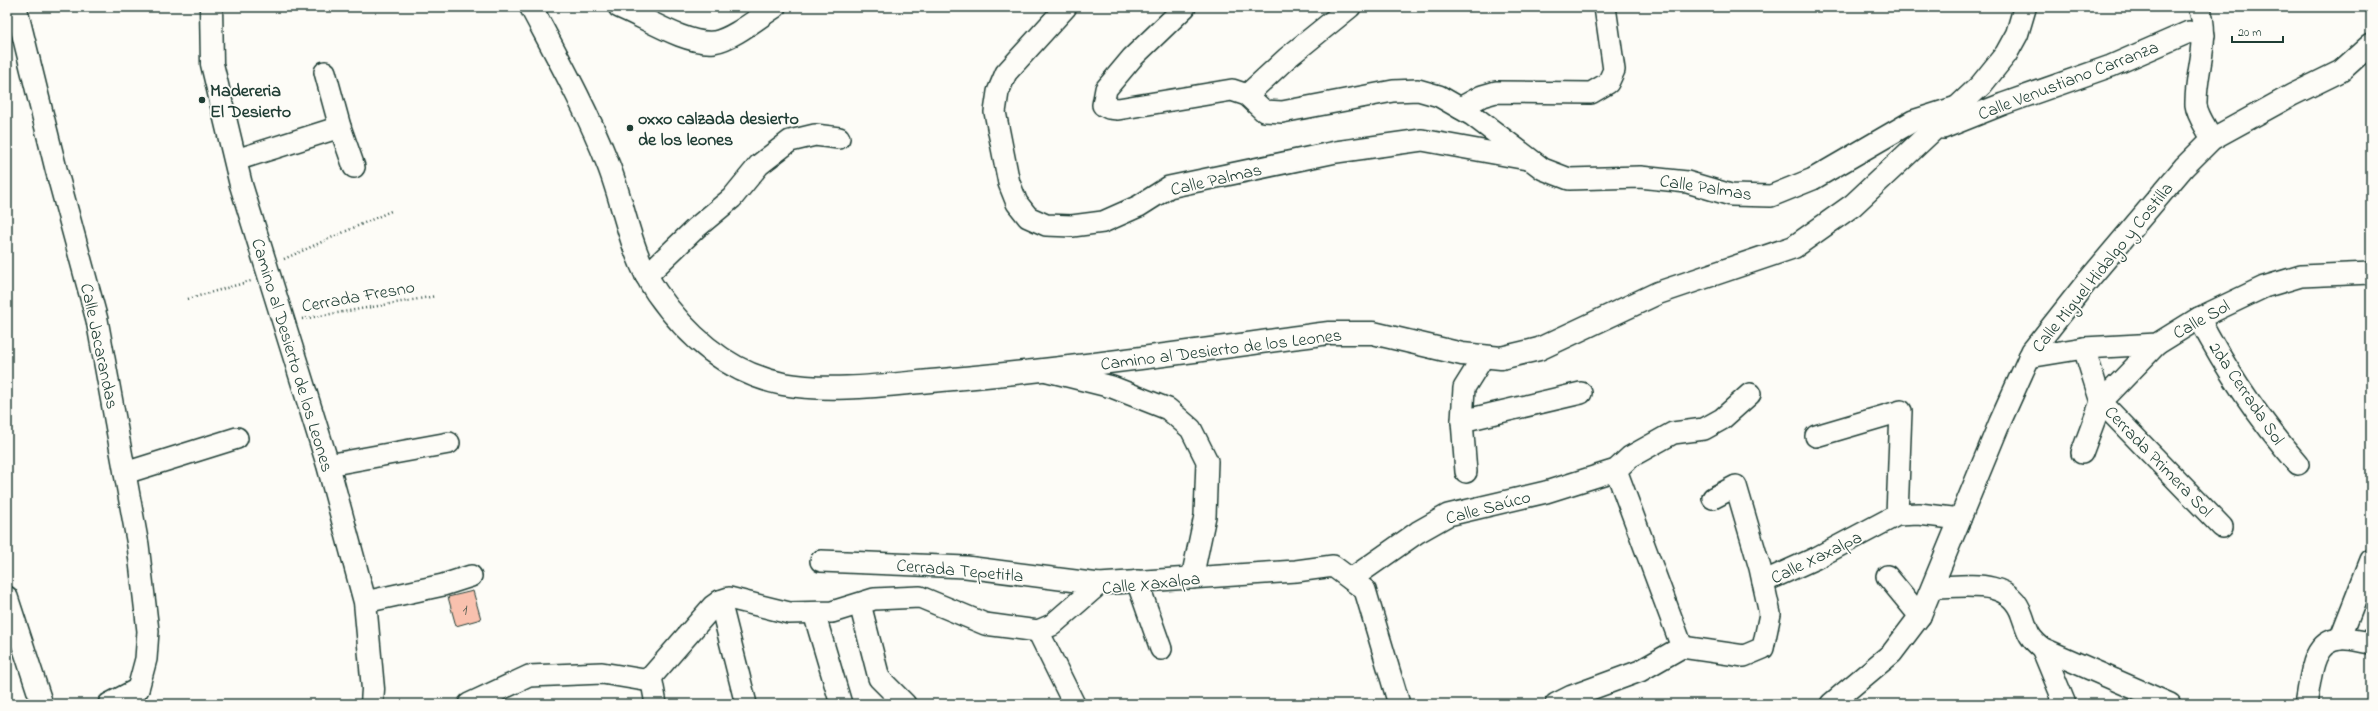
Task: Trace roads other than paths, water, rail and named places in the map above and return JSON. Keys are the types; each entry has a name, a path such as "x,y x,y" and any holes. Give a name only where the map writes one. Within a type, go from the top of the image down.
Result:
{"main road":[{"name":"Camino al Desierto de los Leones","path":"211,7 212,64 236,160 267,272 285,322 328,465 365,602 373,689 372,704"},
{"name":"Camino al Desierto de los Leones","path":"531,7 559,57 608,164 632,244 646,276 681,324 719,358 755,376 784,384 861,386 1048,371 1329,333 1374,333 1462,354 1501,358 1539,349 1658,292 1794,247 1854,205 1960,106 2006,54 2017,34 2025,7"}],"street":[{"name":"Calle Jacarandas","path":"16,7 56,170 97,320 138,545 148,632 143,697"},
{"path":"619,7 683,36 700,41 714,42 745,27 775,7"},
{"name":"Calle Palmas","path":"1066,7 1006,73 998,92 995,112 1009,183 1017,202 1028,217 1046,225 1072,226 1103,222 1139,206 1168,188 1344,151 1422,140 1531,160"},
{"name":"Calle Palmas","path":"1185,7 1132,58 1106,89 1103,105 1109,108 1118,109 1232,90 1247,96 1264,111 1282,112 1393,92 1418,90 1439,96 1460,108 1543,169 1569,178 1640,177 1687,182 1731,195 1771,196 1813,179 1913,121 1960,106"},
{"path":"1247,96 1287,58 1350,7"},
{"path":"1460,108 1482,96 1496,92 1591,93 1608,83 1614,70 1605,7"},
{"path":"2199,7 2204,21 2204,35 2196,106 2212,139"},
{"name":"Calle Venustiano Carranza","path":"1932,132 2003,104 2111,66 2189,32 2204,35"},
{"name":"Calle Miguel Hidalgo y Costilla","path":"1831,704 1892,653 1920,616 2029,357 2085,284 2184,167 2212,139 2292,95 2341,72 2371,44"},
{"path":"325,72 340,127 354,167"},
{"path":"236,160 340,127"},
{"path":"646,276 696,228 732,198 759,165 790,141 815,135 839,138"},
{"name":"Calle Sol","path":"2029,357 2084,348 2157,344 2199,318 2264,287 2302,276 2369,277"},
{"name":"2da Cerrada Sol","path":"2199,318 2226,368 2281,444 2298,464"},
{"path":"2082,454 2101,402 2157,344"},
{"name":"Cerrada Primera Sol","path":"2084,348 2101,402 2222,527"},
{"path":"1466,472 1462,421 1464,388 1484,356"},
{"path":"1048,371 1112,387 1168,409 1191,430 1207,461 1205,516 1192,578"},
{"path":"1462,421 1581,393"},
{"path":"1556,704 1572,696 1640,671 1682,647 1616,470 1630,456 1673,433 1704,429 1722,419 1750,394"},
{"path":"1816,436 1901,411 1897,516"},
{"path":"125,473 236,438"},
{"path":"328,465 449,443"},
{"name":"Calle Saúco","path":"1351,579 1418,532 1448,515 1546,492 1616,470"},
{"path":"1713,498 1736,486 1763,582"},
{"name":"Calle Xaxalpa","path":"1682,647 1744,656 1763,648 1770,614 1763,582 1816,558 1897,516 1919,514 1960,519"},
{"path":"2306,704 2316,656 2332,641 2371,560"},
{"name":"Cerrada Tepetitla","path":"821,561 966,567 1099,584"},
{"name":"Calle Xaxalpa","path":"1038,631 1052,625 1099,584 1333,566 1364,590 1399,704"},
{"path":"365,602 443,585 471,576"},
{"path":"1887,576 1920,616"},
{"path":"1136,581 1161,649"},
{"path":"1933,587 1996,588 2009,594 2020,609 2028,635 2042,648 2170,704"},
{"path":"7,597 42,704"},
{"path":"469,704 529,676 602,673 630,679 644,680 651,677 720,601 729,598 737,599 770,610 789,613 814,613 832,612 874,599 920,597 985,624 1038,631 1074,704"},
{"path":"720,601 746,704"},
{"path":"860,604 879,678 905,704"},
{"path":"814,613 840,704"},
{"path":"2332,641 2371,643"},
{"path":"2042,648 2068,703"},
{"path":"651,677 656,704"},
{"path":"109,704 143,697"}],"place":[{"name":"Madereria El Desierto","path":"202,100"},
{"name":"oxxo calzada desierto de los leones","path":"630,128"}]}
